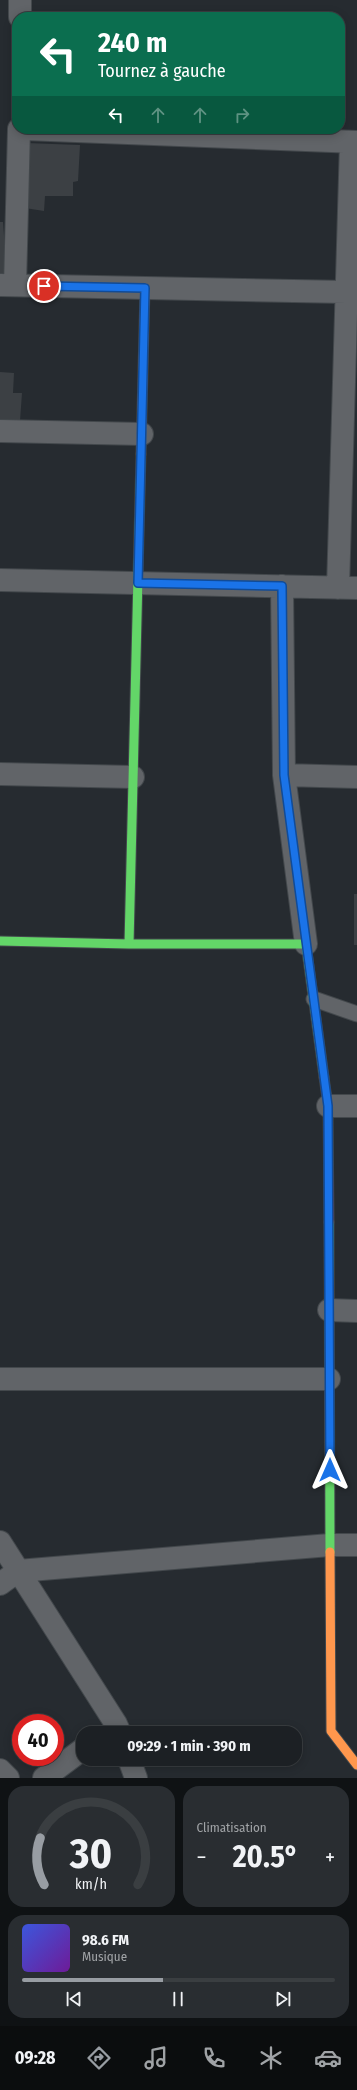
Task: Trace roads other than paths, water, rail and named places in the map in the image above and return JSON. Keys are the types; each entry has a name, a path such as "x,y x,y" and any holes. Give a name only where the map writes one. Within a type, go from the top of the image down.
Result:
{"street":[{"path":"20,0 20,12"},
{"path":"19,134 8,285 346,292"},
{"path":"0,580 347,588 346,292 354,142 152,134"},
{"path":"129,944 145,288"},
{"path":"0,431 142,434"},
{"path":"282,586 284,775 328,1106 331,1731 357,1765"},
{"path":"0,774 133,777"},
{"path":"284,775 357,777"},
{"path":"0,941 129,944 306,944"},
{"path":"328,1106 357,1106"},
{"path":"329,1310 357,1311"},
{"path":"0,1379 329,1379"},
{"path":"0,1542 111,1726"},
{"path":"0,1584 18,1571 330,1545 357,1545"},
{"path":"44,1778 76,1754"},
{"path":"132,1766 136,1778"},
{"path":"0,1770 8,1778"}],"lane":[{"path":"314,999 357,1014"}]}
